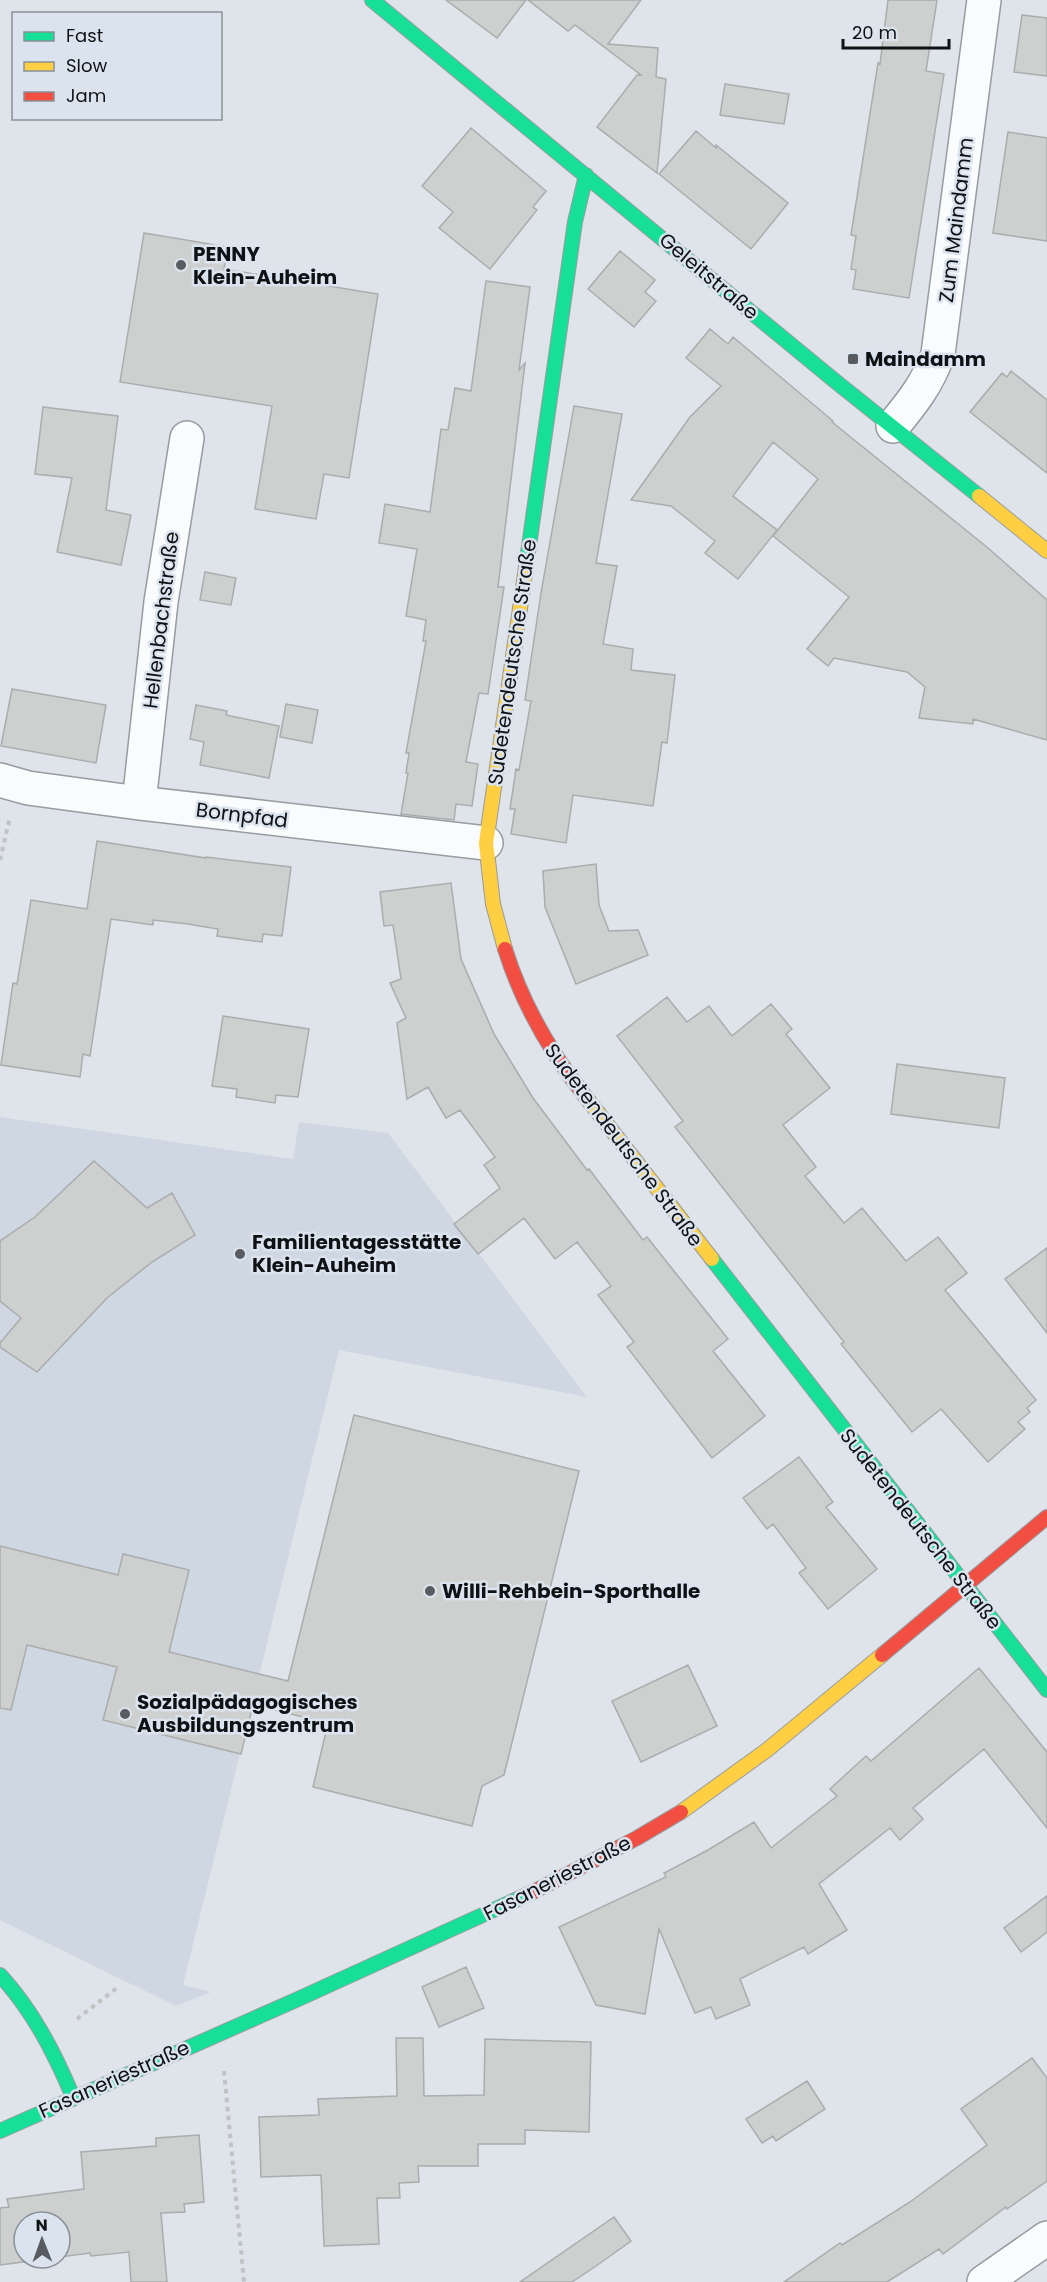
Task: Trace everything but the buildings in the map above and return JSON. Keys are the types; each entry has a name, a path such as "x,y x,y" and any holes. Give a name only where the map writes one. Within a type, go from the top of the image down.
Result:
{"street":[{"name":"Geleitstraße","path":"372,0 1047,551"},
{"name":"Zum Maindamm","path":"893,426 919,395 931,374 938,354 984,0"},
{"name":"Sudetendeutsche Straße","path":"586,175 575,222 486,843 487,877 494,915 524,1000 542,1037 565,1071 1047,1690"},
{"name":"Hellenbachstraße","path":"139,803 161,602 187,438"},
{"name":"Bornpfad","path":"9,783 139,803 486,843"},
{"name":"Fasaneriestraße","path":"0,2131 527,1895 637,1838 686,1809 767,1750 1047,1517"},
{"path":"0,1975 45,2036 74,2097"},
{"path":"984,2282 1047,2238"}],"path":[{"path":"0,860 9,783"},
{"path":"77,2019 118,1988"},
{"path":"223,2062 244,2282"}],"shaded area":[{"path":"0,1117 293,1159 299,1122 388,1133 587,1397 339,1350 183,1985 211,1992 176,2006 0,1920"}],"traffic: fast":[{"path":"372,0 835,381 979,496"},
{"path":"526,567 575,222 586,175"},
{"path":"712,1259 1047,1690"},
{"path":"0,2131 533,1892"},
{"path":"0,1975 23,2003 42,2033 73,2097"}],"traffic: slow":[{"path":"979,496 1047,551"},
{"path":"505,949 493,904 486,843 526,567"},
{"path":"585,1096 712,1259"},
{"path":"681,1812 767,1750 882,1655"}],"traffic: jam":[{"path":"505,949 520,989 538,1026 560,1062 585,1096"},
{"path":"882,1655 1047,1517"},
{"path":"533,1892 637,1838 681,1812"}],"place":[{"name":"PENNY Klein-Auheim","path":"181,265"},
{"name":"Maindamm","path":"853,359"},
{"name":"Familientagesstätte Klein-Auheim","path":"240,1254"},
{"name":"Willi-Rehbein-Sporthalle","path":"430,1591"},
{"name":"Sozialpädagogisches Ausbildungszentrum","path":"125,1714"}]}
